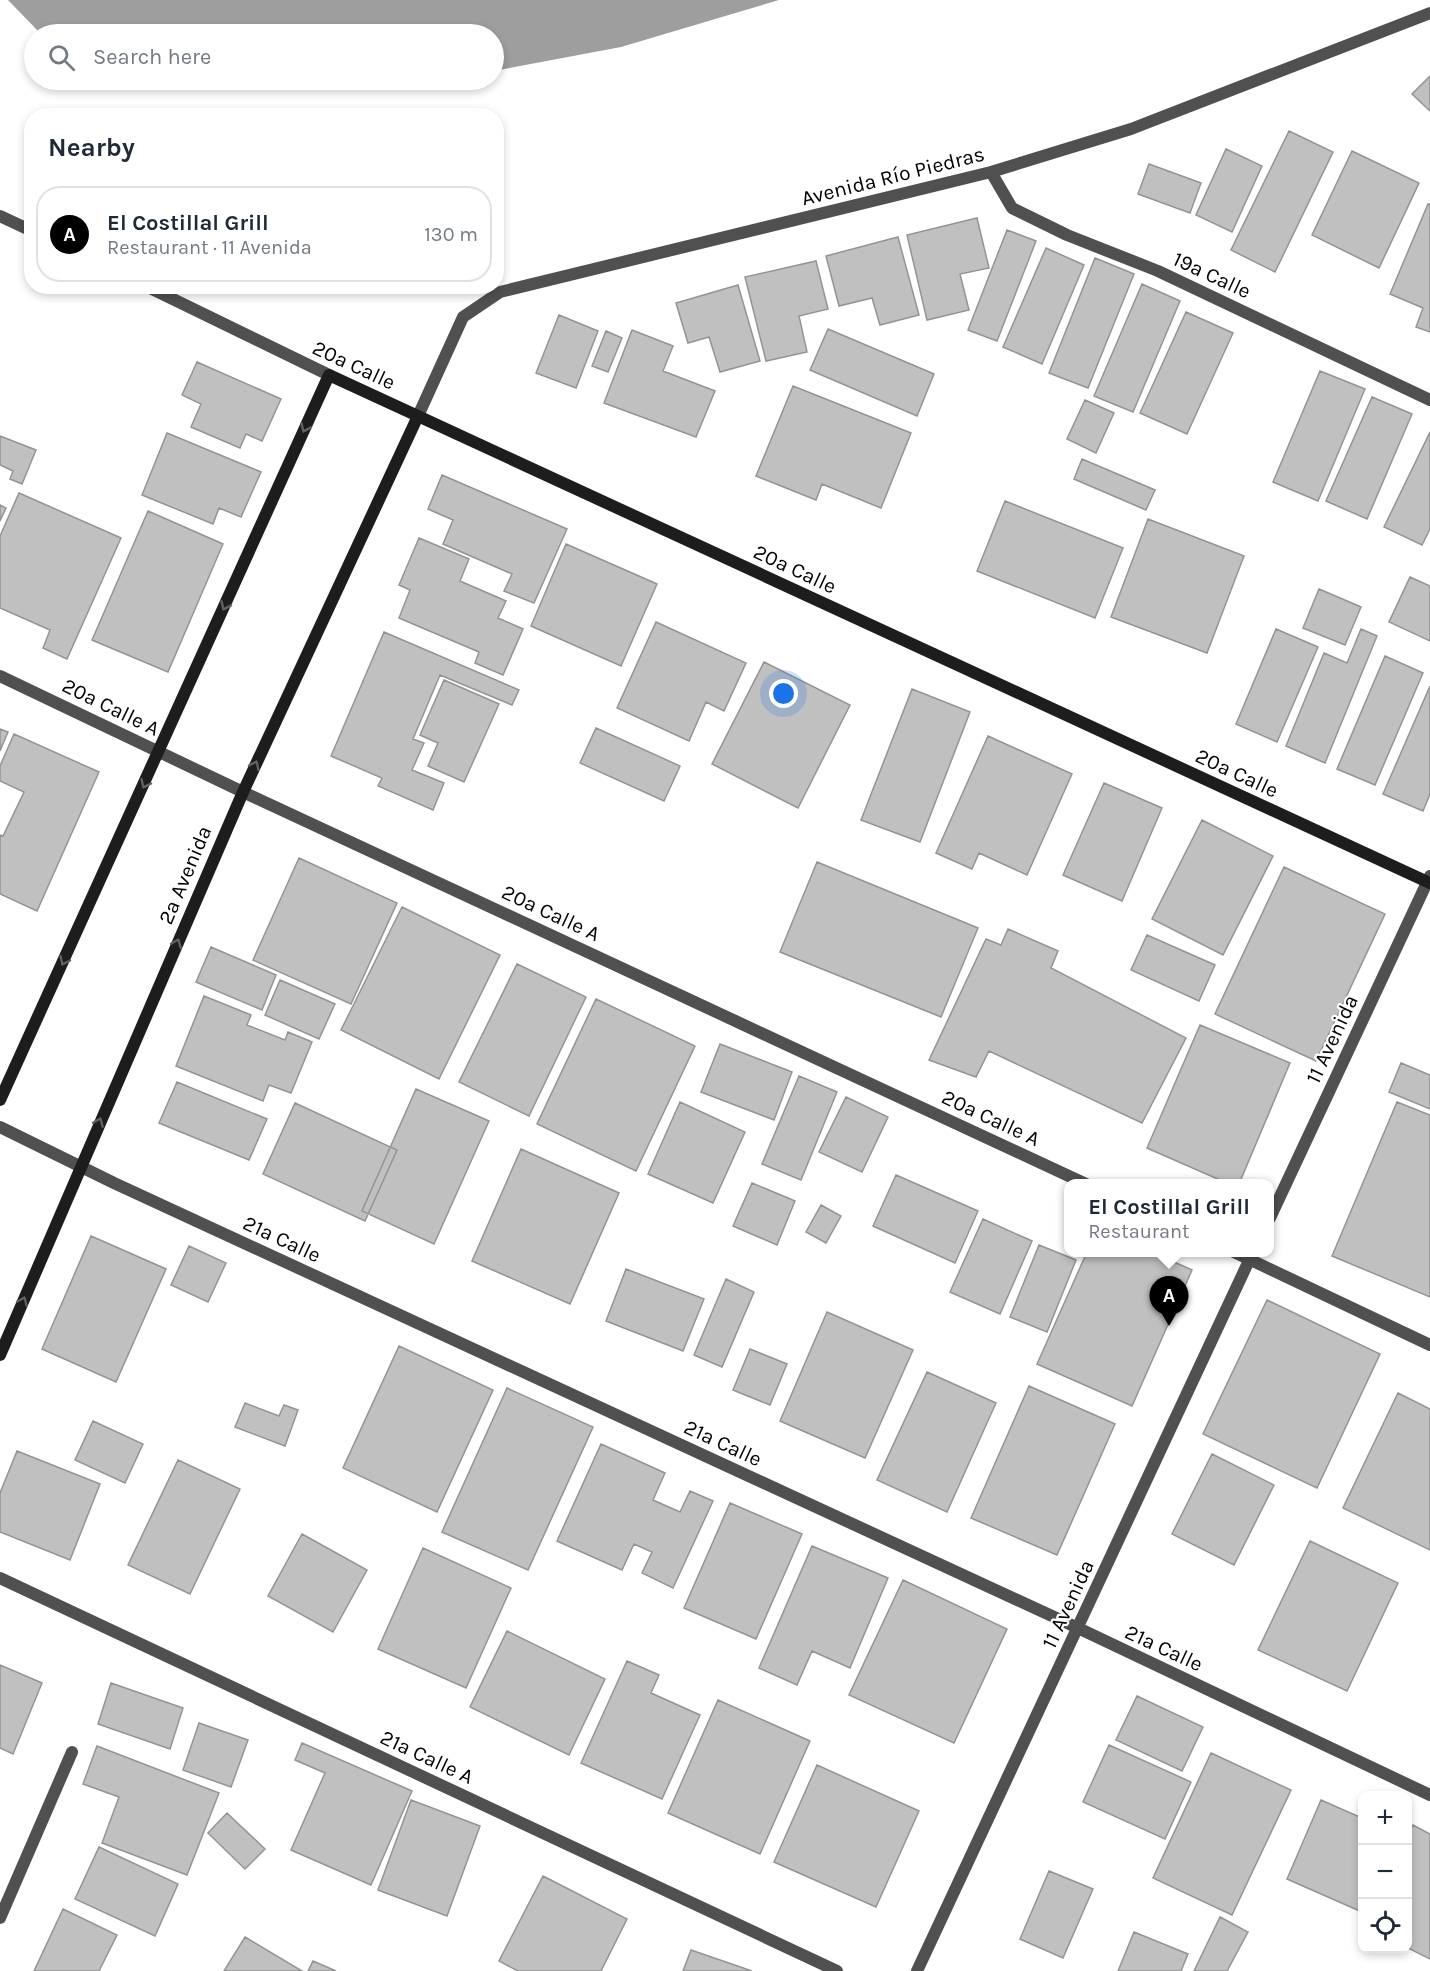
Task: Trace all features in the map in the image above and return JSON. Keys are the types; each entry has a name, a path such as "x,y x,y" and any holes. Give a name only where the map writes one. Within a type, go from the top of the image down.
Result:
{"street":[{"name":"Avenida Río Piedras","path":"504,291 990,172 1131,129 1430,13"},
{"name":"19a Calle","path":"990,172 1012,208 1067,235 1158,271 1430,400"},
{"path":"0,216 24,227"},
{"name":"20a Calle","path":"162,294 329,375 1429,880"},
{"name":"Avenida Río Piedras","path":"418,416 463,317 497,294"},
{"path":"0,1100 160,752 329,375"},
{"name":"2a Avenida","path":"0,1355 243,792 418,416"},
{"name":"20a Calle A","path":"0,676 243,792 1075,1179"},
{"name":"11 Avenida","path":"1274,1207 1429,880"},
{"name":"21a Calle","path":"0,1127 1078,1628 1430,1796"},
{"name":"11 Avenida","path":"917,1971 1252,1257"},
{"path":"1254,1257 1430,1345"},
{"name":"21a Calle A","path":"0,1578 837,1971"},
{"path":"0,1918 72,1752"}],"shaded area":[{"path":"8,0 779,0 621,47 504,69 504,24 31,24"}],"building":[{"path":"1430,76 1430,111 1412,94"},
{"path":"1289,131 1333,152 1275,272 1231,250"},
{"path":"1226,149 1262,166 1232,232 1196,215"},
{"path":"1352,151 1419,183 1379,268 1312,235"},
{"path":"1149,164 1201,183 1190,213 1138,194"},
{"path":"1428,204 1430,204 1430,332 1416,327 1423,308 1390,294"},
{"path":"977,218 989,268 960,274 969,310 927,320 907,235"},
{"path":"1007,230 1036,241 997,341 968,330"},
{"path":"898,237 919,315 880,325 872,298 839,306 826,256"},
{"path":"1046,248 1084,265 1042,364 1003,347"},
{"path":"1095,258 1134,274 1088,388 1049,373"},
{"path":"816,261 828,309 799,316 807,352 766,361 745,277"},
{"path":"1142,284 1180,301 1133,412 1094,396"},
{"path":"738,285 760,361 720,372 709,337 688,343 676,303"},
{"path":"1186,312 1233,333 1187,434 1140,413"},
{"path":"559,315 598,331 576,388 536,373"},
{"path":"828,329 934,374 917,416 810,370"},
{"path":"632,330 673,346 663,371 715,391 696,437 604,403"},
{"path":"606,331 622,338 608,372 592,366"},
{"path":"197,362 281,399 262,441 246,434 240,448 191,427 201,404 182,395"},
{"path":"1320,371 1365,389 1318,501 1273,482"},
{"path":"793,386 911,433 881,508 822,484 816,500 756,476"},
{"path":"1372,397 1412,414 1367,519 1326,501"},
{"path":"1085,400 1114,413 1096,453 1067,439"},
{"path":"1430,432 1430,529 1422,545 1384,527"},
{"path":"167,433 261,472 241,517 219,508 213,524 142,495"},
{"path":"0,436 36,450 22,484 10,479 13,471 0,465"},
{"path":"1082,459 1155,490 1146,510 1074,479"},
{"path":"442,475 567,529 534,603 504,591 512,574 443,544 453,520 428,509"},
{"path":"19,493 121,538 67,659 43,648 50,630 0,608 0,536"},
{"path":"1005,501 1123,548 1095,618 977,571"},
{"path":"0,505 6,508 0,521"},
{"path":"148,511 223,544 168,672 92,640"},
{"path":"1148,519 1244,556 1207,653 1111,617"},
{"path":"419,538 469,559 460,581 506,601 498,618 523,629 503,675 475,663 479,652 399,618 410,590 399,585"},
{"path":"566,544 657,584 621,666 531,626"},
{"path":"1410,577 1430,586 1430,641 1389,622"},
{"path":"1319,589 1361,607 1345,645 1303,628"},
{"path":"656,622 746,663 724,711 706,702 689,741 617,708"},
{"path":"1276,629 1318,647 1277,742 1236,724"},
{"path":"1361,629 1377,636 1325,763 1286,746 1324,653 1347,663"},
{"path":"384,632 519,690 512,705 440,675 413,739 424,743 412,770 444,783 433,810 378,786 382,778 331,756"},
{"path":"1385,656 1423,673 1375,785 1337,769"},
{"path":"764,662 850,705 798,808 712,764"},
{"path":"444,680 499,704 464,782 428,766 438,743 420,735"},
{"path":"1430,686 1430,794 1423,811 1383,794"},
{"path":"912,689 970,712 920,842 861,820"},
{"path":"596,728 680,766 664,801 580,763"},
{"path":"0,729 8,732 0,751"},
{"path":"14,734 99,772 37,911 0,894 0,835 3,836 24,792 0,781 0,766"},
{"path":"988,736 1072,774 1027,875 979,853 972,869 936,853"},
{"path":"1104,783 1162,808 1122,901 1063,875"},
{"path":"1202,820 1273,856 1223,955 1152,919"},
{"path":"299,858 397,903 351,1004 253,960"},
{"path":"817,862 978,928 941,1017 780,952"},
{"path":"1284,867 1385,914 1316,1061 1215,1014"},
{"path":"402,907 500,955 439,1079 341,1030"},
{"path":"1008,929 1058,951 1051,968 1186,1038 1142,1123 989,1051 976,1077 929,1060 986,939 1001,945"},
{"path":"1147,935 1215,965 1199,1001 1131,970"},
{"path":"211,947 276,975 262,1010 196,982"},
{"path":"517,964 586,997 529,1116 459,1082"},
{"path":"280,980 335,1004 319,1039 265,1015"},
{"path":"204,996 251,1015 247,1025 285,1040 288,1032 312,1042 291,1093 269,1085 263,1101 176,1066"},
{"path":"596,999 695,1046 636,1171 537,1124"},
{"path":"1200,1025 1290,1063 1241,1179 1218,1179 1147,1148"},
{"path":"720,1044 792,1072 774,1120 701,1092"},
{"path":"1401,1063 1430,1075 1430,1109 1389,1092"},
{"path":"799,1076 837,1092 801,1180 762,1164"},
{"path":"177,1082 267,1119 249,1160 159,1123"},
{"path":"416,1089 489,1121 434,1244 362,1211"},
{"path":"846,1097 888,1117 862,1172 819,1152"},
{"path":"680,1102 745,1132 713,1203 648,1174"},
{"path":"1397,1102 1430,1115 1430,1297 1332,1256"},
{"path":"295,1103 397,1150 365,1221 263,1174"},
{"path":"521,1149 619,1193 570,1304 472,1261"},
{"path":"896,1175 978,1211 955,1263 873,1226"},
{"path":"752,1183 795,1201 777,1245 733,1226"},
{"path":"821,1205 841,1216 826,1243 806,1232"},
{"path":"983,1219 1032,1241 1000,1314 950,1292"},
{"path":"91,1236 166,1269 116,1382 42,1349"},
{"path":"1039,1245 1076,1260 1047,1332 1010,1317"},
{"path":"189,1246 226,1263 208,1302 171,1285"},
{"path":"1085,1257 1163,1257 1192,1270 1132,1406 1037,1364"},
{"path":"626,1269 704,1299 683,1351 606,1321"},
{"path":"726,1279 754,1292 722,1367 694,1355"},
{"path":"1267,1300 1380,1354 1317,1488 1203,1434"},
{"path":"827,1312 913,1350 865,1458 780,1421"},
{"path":"399,1346 493,1390 437,1512 343,1468"},
{"path":"750,1349 787,1364 770,1405 733,1390"},
{"path":"927,1372 996,1403 947,1512 877,1480"},
{"path":"1029,1386 1115,1424 1057,1555 971,1518"},
{"path":"507,1388 593,1427 528,1570 442,1532"},
{"path":"1398,1393 1430,1409 1430,1550 1343,1508"},
{"path":"245,1403 279,1416 284,1405 298,1410 285,1446 235,1427"},
{"path":"93,1421 143,1444 125,1483 75,1460"},
{"path":"601,1444 665,1473 653,1500 680,1512 690,1491 713,1501 673,1588 642,1573 652,1552 634,1544 622,1570 557,1541"},
{"path":"17,1451 100,1484 70,1560 0,1532 0,1493"},
{"path":"1212,1454 1274,1485 1234,1565 1172,1534"},
{"path":"178,1460 240,1489 190,1594 128,1565"},
{"path":"730,1503 802,1534 756,1639 684,1608"},
{"path":"302,1534 367,1570 333,1632 268,1596"},
{"path":"1310,1541 1398,1583 1347,1691 1258,1650"},
{"path":"812,1546 888,1578 850,1668 812,1651 797,1685 759,1668"},
{"path":"423,1548 511,1588 466,1688 378,1649"},
{"path":"903,1580 1007,1629 954,1743 849,1695"},
{"path":"507,1631 605,1679 569,1755 470,1707"},
{"path":"627,1661 659,1675 651,1693 700,1715 662,1799 581,1763"},
{"path":"0,1665 42,1683 13,1754 0,1748"},
{"path":"111,1683 183,1708 170,1749 98,1724"},
{"path":"1137,1696 1203,1727 1182,1771 1116,1740"},
{"path":"718,1700 810,1741 760,1854 668,1813"},
{"path":"199,1723 248,1740 231,1787 183,1770"},
{"path":"302,1743 412,1791 371,1885 291,1850 325,1773 295,1760"},
{"path":"1109,1745 1191,1782 1165,1839 1083,1802"},
{"path":"97,1746 219,1793 187,1875 102,1843 119,1797 83,1784"},
{"path":"1211,1753 1291,1790 1232,1915 1153,1878"},
{"path":"817,1765 919,1811 876,1907 774,1862"},
{"path":"411,1800 480,1826 447,1916 378,1890"},
{"path":"1321,1800 1358,1816 1358,1910 1287,1879"},
{"path":"227,1813 265,1849 245,1869 208,1833"},
{"path":"1413,1825 1430,1834 1430,1959 1412,1950"},
{"path":"99,1847 178,1884 155,1936 75,1899"},
{"path":"1049,1871 1093,1889 1063,1958 1020,1939"},
{"path":"543,1876 627,1919 601,1971 518,1971 499,1961"},
{"path":"63,1909 117,1935 99,1971 34,1971"},
{"path":"1220,1917 1248,1932 1227,1971 1194,1971"},
{"path":"1134,1932 1188,1954 1181,1971 1118,1971"},
{"path":"245,1937 302,1971 224,1971"},
{"path":"691,1950 752,1971 683,1971"},
{"path":"313,1961 336,1971 308,1971"}],"place":[{"name":"El Costillal Grill","path":"1169,1326"}]}
